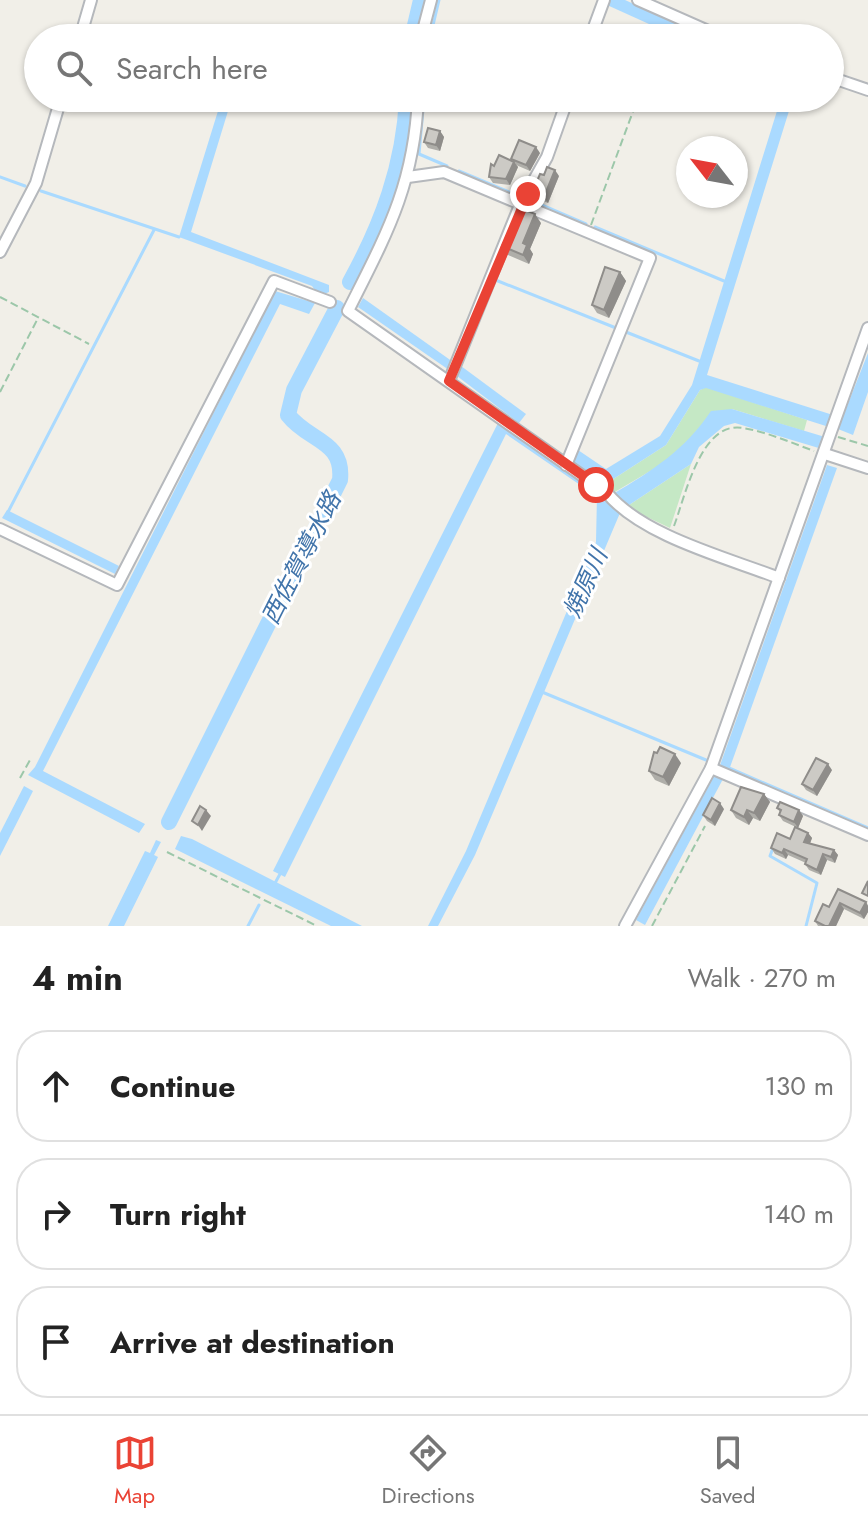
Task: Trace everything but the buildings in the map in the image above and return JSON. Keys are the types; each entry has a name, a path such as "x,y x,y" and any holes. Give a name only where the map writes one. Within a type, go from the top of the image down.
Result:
{"street":[{"path":"84,24 91,0"},
{"path":"425,24 431,0"},
{"path":"638,0 692,24"},
{"path":"595,24 603,1"},
{"path":"844,82 868,90"},
{"path":"0,252 36,183 57,112"},
{"path":"416,112 408,177 381,250 348,311 452,373 570,457 620,508 671,535 779,578"},
{"path":"452,373 520,205 547,157 563,112"},
{"path":"408,177 444,172 650,258 570,457"},
{"path":"0,529 117,585 274,281 330,302"},
{"path":"629,925 711,768 868,328"},
{"path":"825,454 868,468"},
{"path":"711,768 868,835"}],"path":[{"path":"588,233 633,112"},
{"path":"0,297 89,344"},
{"path":"0,392 39,317"},
{"path":"671,535 701,451 722,430 741,427 825,454"},
{"path":"832,432 868,446"},
{"path":"20,778 29,762"},
{"path":"652,926 705,826"},
{"path":"167,852 317,926"}],"green space":[{"path":"706,387 807,420 804,431 732,409 699,430 669,460 613,493 604,485 666,445 700,390"},
{"path":"691,464 670,528 626,507"}],"water":[{"path":"609,0 625,0 677,24 649,24 607,5"},
{"path":"218,112 228,112 191,232 329,285 329,292 319,296 312,286 179,237"},
{"path":"777,112 789,112 707,375 833,415 829,427 706,388 700,390 666,445 604,485 573,462 578,450 606,469 660,436 692,385"},
{"path":"275,291 315,303 309,314 280,304 43,771 145,824 139,833 28,775 35,767"},
{"path":"363,298 453,362 449,370 358,307"},
{"path":"868,353 868,392 853,435 838,429"},
{"path":"461,366 526,414 519,423 457,376"},
{"path":"732,409 825,437 822,449 735,423 724,426 699,447 691,464 626,507 613,494 667,458 690,437 711,411"},
{"path":"498,423 585,485 583,487 506,434 285,877 273,871"},
{"path":"827,465 837,468 729,770 719,768"},
{"name":"焼原川","path":"597,495 620,513 475,855 438,926 428,926 466,851 596,542"},
{"path":"7,510 119,566 115,574 2,518"},
{"path":"714,776 723,779 645,925 636,920"},
{"path":"24,786 33,791 0,856 0,833"},
{"path":"181,836 362,926 331,926 175,849"},
{"path":"156,840 161,842 154,855 158,857 124,926 108,926 145,851 150,853"}],"waterway":[{"name":"西佐賀導水路","path":"415,24 421,0"},
{"path":"433,24 439,0"},
{"name":"西佐賀導水路","path":"350,282 372,238 389,193 406,112"},
{"path":"423,112 419,154 447,166"},
{"path":"459,171 521,197"},
{"path":"0,177 25,186"},
{"path":"41,191 179,237"},
{"path":"530,200 586,224"},
{"path":"595,227 724,281"},
{"path":"7,514 154,230"},
{"path":"498,281 616,328"},
{"name":"西佐賀導水路","path":"169,822 340,480 340,467 331,449 288,415 294,390 337,308"},
{"path":"626,332 699,361"},
{"path":"584,486 596,496"},
{"path":"542,692 706,760"},
{"path":"729,768 868,828"},
{"path":"773,848 770,856 817,883 806,926"},
{"path":"274,885 280,874"},
{"path":"248,926 259,905"}],"route":[{"path":"528,194 520,205 449,381 596,485"}]}
